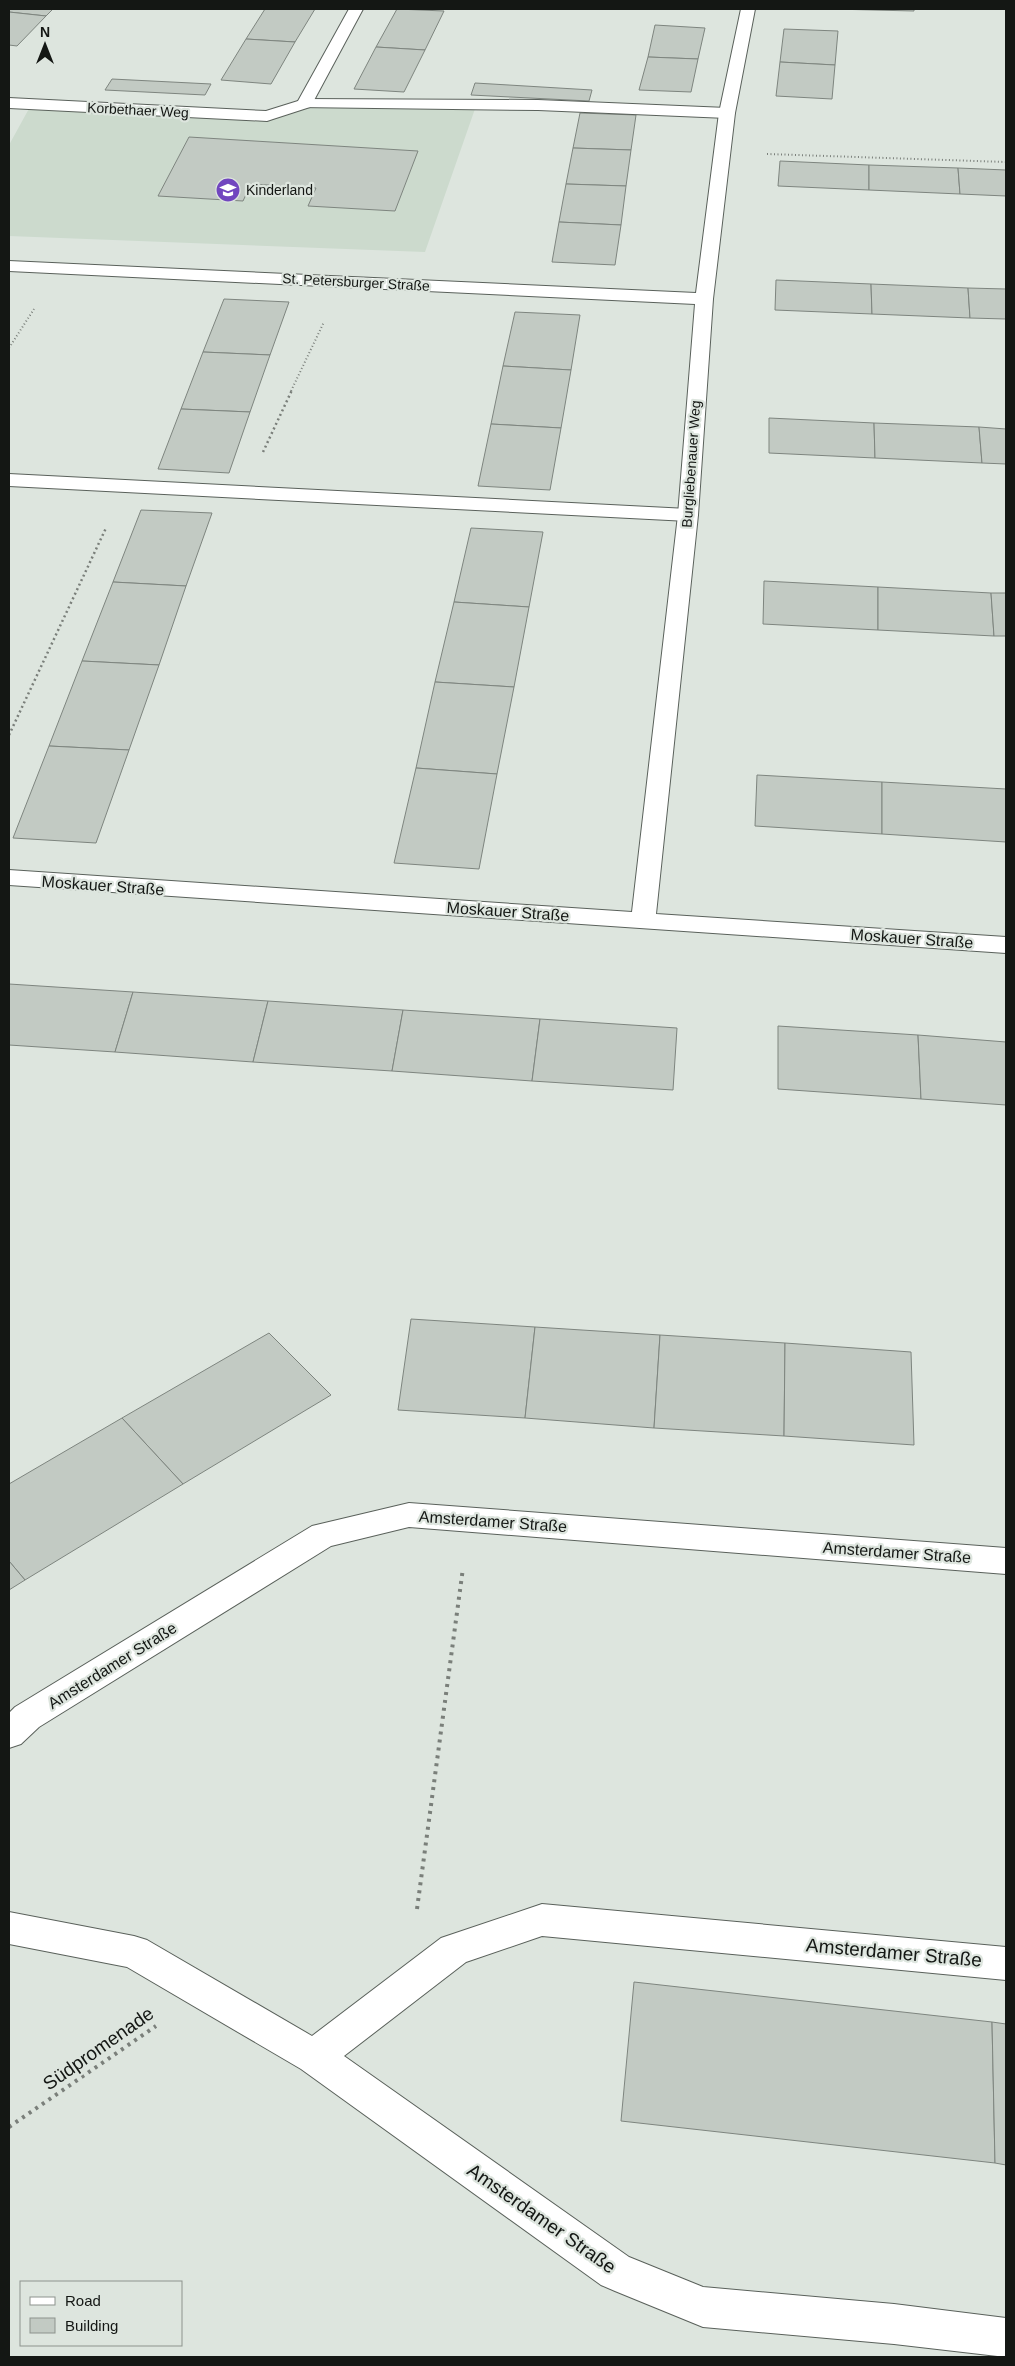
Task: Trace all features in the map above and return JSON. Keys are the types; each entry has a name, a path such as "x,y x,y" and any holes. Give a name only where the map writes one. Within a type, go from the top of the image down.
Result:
{"street":[{"path":"356,9 304,104 538,105 727,113"},
{"name":"Burgliebenauer Weg","path":"643,920 688,515 704,299 727,113 748,9"},
{"name":"Korbethaer Weg","path":"9,103 267,116 304,104"},
{"name":"St. Petersburger Straße","path":"9,266 704,299"},
{"path":"9,480 688,515"},
{"name":"Moskauer Straße","path":"9,878 1006,945"},
{"name":"Amsterdamer Straße","path":"9,1734 27,1717 323,1535 409,1515 1006,1561"},
{"name":"Amsterdamer Straße","path":"314,2056 454,1950 542,1920 1006,1963"},
{"name":"Amsterdamer Straße","path":"9,1928 134,1952 314,2056 615,2271 702,2307 894,2324 1006,2338"}],"path":[{"path":"721,153 1006,162"},
{"path":"244,493 344,281"},
{"path":"9,735 126,486"},
{"path":"407,1986 470,1520"},
{"name":"Südpromenade","path":"9,2128 204,1993"}],"shaded area":[{"name":"Kinderland","path":"305,104 476,106 425,252 9,236 9,145 31,105 267,117"}],"building":[{"path":"9,9 53,9 46,16 9,12"},
{"path":"265,9 315,9 295,42 246,39"},
{"path":"397,9 444,11 425,50 376,47"},
{"path":"832,9 914,9 914,11"},
{"path":"9,12 46,16 17,46 9,45"},
{"path":"655,25 705,28 698,59 648,57"},
{"path":"784,29 838,31 835,65 780,62"},
{"path":"246,39 295,42 271,84 221,80"},
{"path":"376,47 425,50 404,92 354,89"},
{"path":"648,57 698,59 691,92 639,90"},
{"path":"780,62 835,65 832,99 776,96"},
{"path":"112,79 211,84 205,95 105,90"},
{"path":"475,83 592,90 589,101 471,95"},
{"path":"580,113 636,115 631,150 573,148"},
{"path":"189,137 418,151 395,211 308,206 316,188 251,184 243,201 158,196"},
{"path":"573,148 631,150 626,186 566,184"},
{"path":"780,161 869,165 869,190 778,186"},
{"path":"869,165 958,168 960,194 869,190"},
{"path":"958,168 1006,170 1006,196 960,194"},
{"path":"566,184 626,186 621,225 559,222"},
{"path":"559,222 621,225 615,265 552,262"},
{"path":"776,280 871,284 872,314 775,310"},
{"path":"871,284 968,288 970,318 872,314"},
{"path":"968,288 1006,289 1006,319 970,318"},
{"path":"224,299 289,302 270,355 203,352"},
{"path":"515,312 580,315 571,370 503,366"},
{"path":"203,352 270,355 250,412 181,409"},
{"path":"503,366 571,370 561,428 491,424"},
{"path":"181,409 250,412 229,473 158,469"},
{"path":"769,418 874,423 875,458 769,453"},
{"path":"874,423 979,427 982,463 875,458"},
{"path":"491,424 561,428 550,490 478,486"},
{"path":"979,427 1006,429 1006,464 982,463"},
{"path":"141,510 212,513 186,586 113,582"},
{"path":"471,528 543,532 529,607 454,602"},
{"path":"764,581 878,587 878,630 763,624"},
{"path":"113,582 186,586 159,665 82,661"},
{"path":"878,587 991,593 994,636 878,630"},
{"path":"991,593 1006,593 1006,636 994,636"},
{"path":"454,602 529,607 514,687 435,682"},
{"path":"82,661 159,665 129,750 49,746"},
{"path":"435,682 514,687 497,774 416,768"},
{"path":"49,746 129,750 96,843 13,838"},
{"path":"416,768 497,774 479,869 394,863"},
{"path":"757,775 882,782 882,834 755,826"},
{"path":"882,782 1006,789 1006,842 882,834"},
{"path":"9,984 133,992 115,1052 9,1045"},
{"path":"133,992 268,1001 253,1062 115,1052"},
{"path":"268,1001 403,1010 392,1071 253,1062"},
{"path":"403,1010 540,1019 532,1081 392,1071"},
{"path":"540,1019 677,1028 673,1090 532,1081"},
{"path":"778,1026 918,1035 921,1099 778,1089"},
{"path":"918,1035 1006,1042 1006,1105 921,1099"},
{"path":"411,1319 535,1327 525,1418 398,1410"},
{"path":"535,1327 660,1335 654,1428 525,1418"},
{"path":"269,1333 331,1395 183,1484 122,1418"},
{"path":"660,1335 785,1343 784,1436 654,1428"},
{"path":"785,1343 911,1352 914,1445 784,1436"},
{"path":"122,1418 183,1484 25,1580 9,1561 9,1484"},
{"path":"9,1561 25,1580 9,1590"},
{"path":"634,1982 992,2022 995,2163 621,2121"},
{"path":"992,2022 1006,2024 1006,2165 995,2163"}],"place":[{"name":"Kinderland","path":"228,190"}]}
